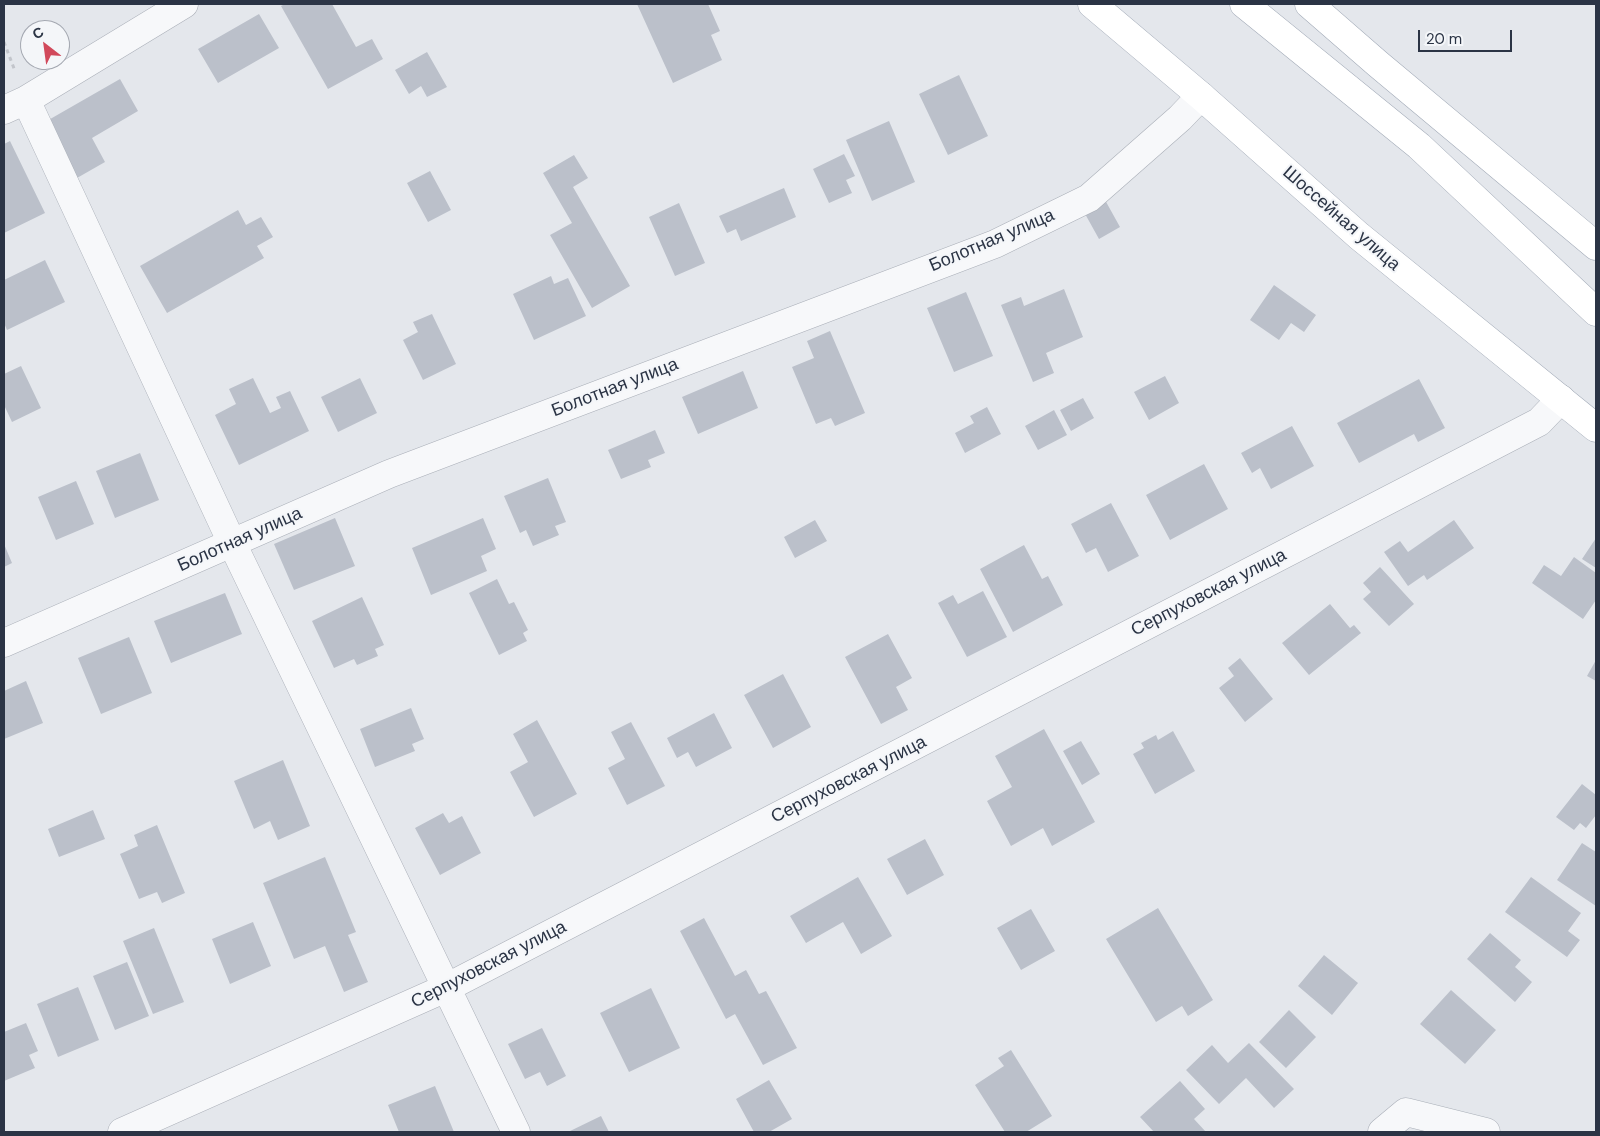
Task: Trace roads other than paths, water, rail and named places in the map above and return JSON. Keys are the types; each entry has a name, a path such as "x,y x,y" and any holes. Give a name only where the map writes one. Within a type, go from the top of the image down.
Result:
{"main road":[{"name":"Шоссейная улица","path":"1092,4 1201,96 1359,236 1577,408 1596,428"},
{"path":"1244,4 1419,146 1596,312"},
{"path":"1309,4 1596,246"}],"street":[{"path":"184,4 15,105 232,543 516,1132"},
{"name":"Болотная улица","path":"4,643 389,474 995,244 1090,198 1180,118 1201,96"},
{"name":"Серпуховская улица","path":"122,1132 446,988 1539,422 1577,408"},
{"path":"1382,1132 1406,1112 1486,1132"}]}
